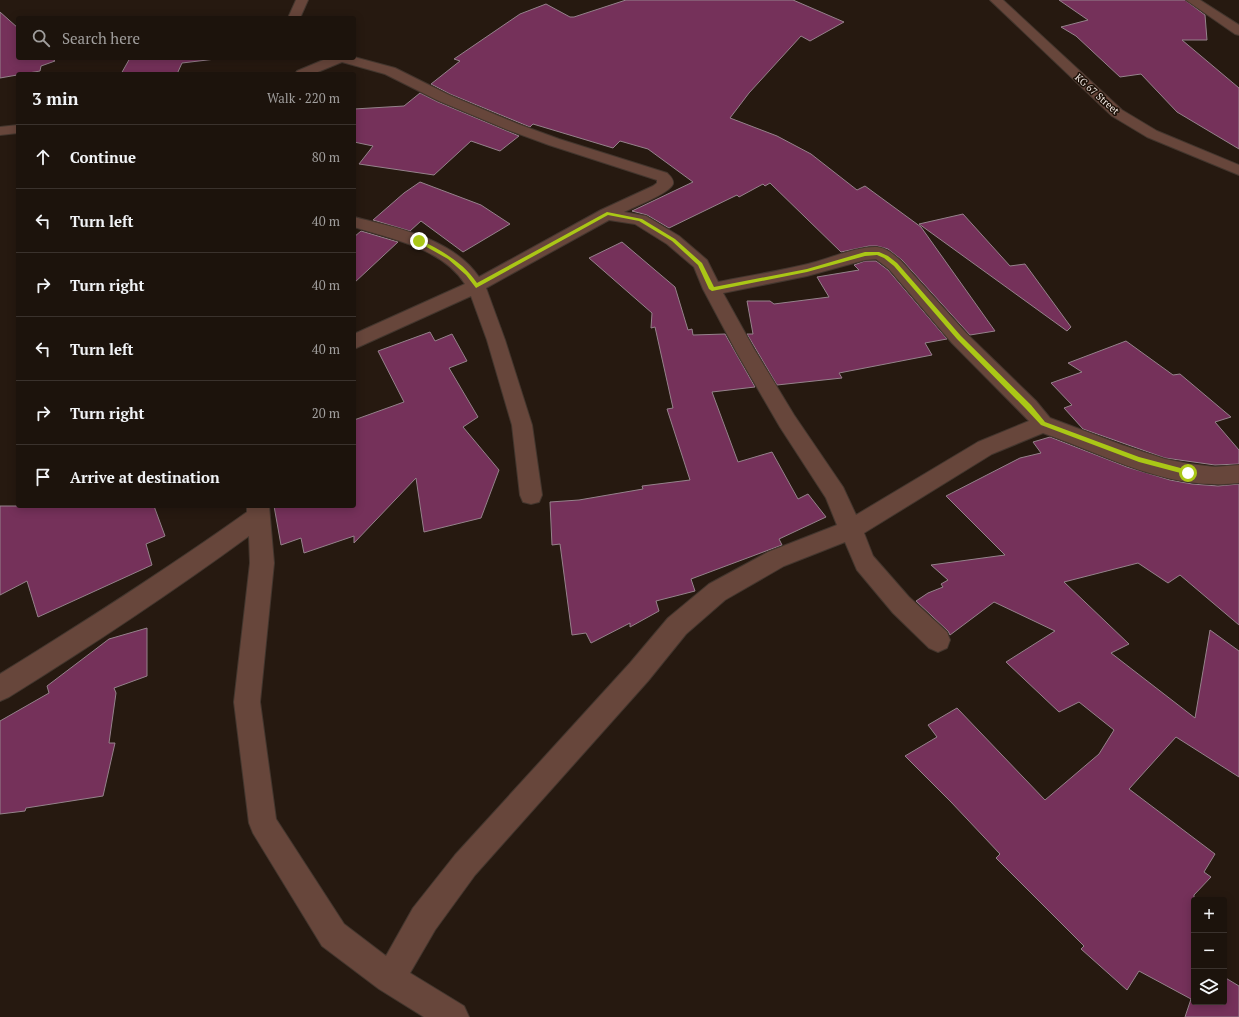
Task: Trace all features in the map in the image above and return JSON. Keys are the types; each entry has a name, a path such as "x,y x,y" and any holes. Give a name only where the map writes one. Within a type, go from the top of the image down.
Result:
{"street":[{"path":"295,16 302,0"},
{"name":"KG 67 Street","path":"996,0 1118,113 1152,134 1239,170"},
{"path":"1192,0 1239,31"},
{"path":"307,72 334,60"},
{"path":"350,60 390,71 444,98 513,127 554,142 662,176 666,180 665,184 659,189 607,214 476,286 356,341"},
{"path":"0,131 16,129"},
{"path":"607,214 640,220 673,240 700,264 746,353 787,421 835,493 865,563 902,605 938,640"},
{"path":"356,223 419,241 449,257 468,274 476,286 496,340 522,425 531,495"},
{"path":"712,289 807,270 865,254 878,253 886,257 895,265 959,338 1043,424 1139,460 1188,473 1226,476 1239,474"},
{"path":"390,978 424,919 465,865 639,672 677,626 716,592 776,559 850,530 985,448 1043,424"},
{"path":"0,688 89,633 200,559 258,511"},
{"path":"258,511 262,563 248,702 263,823 333,934 390,978 453,1017"}],"building":[{"path":"626,0 793,0 844,22 810,41 801,36 749,93 730,118 777,136 811,154 857,190 865,186 921,227 995,331 970,335 902,260 888,249 877,246 869,246 841,252 770,183 765,186 763,184 739,197 737,195 669,228 647,215 632,211 693,182 648,149 620,141 613,148 533,124 530,127 450,94 431,84 460,61 454,59 520,14 546,4 570,17 574,17"},
{"path":"1059,0 1185,0 1205,15 1207,40 1182,40 1239,88 1239,149 1177,112 1141,74 1120,77 1076,36 1061,27 1088,20"},
{"path":"0,12 16,26 16,60 55,61 41,66 40,71 16,72 16,75 0,78"},
{"path":"129,60 207,60 182,63 178,72 122,72"},
{"path":"420,93 519,136 500,151 471,141 434,175 359,164 373,146 356,142 356,109 404,106"},
{"path":"420,182 481,205 510,224 463,252 421,221 410,231 373,220 404,193"},
{"path":"963,214 1010,266 1025,264 1071,327 1067,331 919,224"},
{"path":"361,231 398,242 356,281 356,235"},
{"path":"622,242 675,287 688,330 692,329 693,335 725,334 755,387 712,392 738,462 772,452 798,499 808,494 826,517 779,539 782,545 691,579 695,591 656,601 659,611 630,627 630,623 591,643 586,633 572,635 560,544 552,545 550,502 579,500 643,489 642,486 690,480 667,409 673,408 655,327 651,328 652,313 589,258"},
{"path":"865,261 876,261 888,270 947,339 925,343 932,355 839,373 842,378 777,385 747,334 753,334 747,301 770,301 774,304 829,297 817,277 859,270 854,265"},
{"path":"430,332 435,341 452,334 467,361 449,368 478,417 463,427 499,470 481,518 424,532 416,478 354,543 354,536 304,553 301,538 281,545 274,508 356,508 356,419 404,402 378,351"},
{"path":"1126,341 1173,375 1180,374 1231,417 1215,422 1239,450 1239,464 1215,465 1165,458 1083,429 1064,408 1072,405 1051,383 1082,372 1068,363"},
{"path":"1050,437 1127,467 1170,480 1192,484 1218,486 1239,484 1239,625 1180,575 1168,583 1138,563 1064,582 1129,644 1111,653 1195,718 1210,630 1239,651 1239,777 1176,737 1129,789 1215,854 1204,872 1211,877 1194,895 1194,897 1191,897 1191,999 1139,971 1127,990 1081,949 1084,946 996,858 1000,854 905,756 937,737 928,725 957,708 1045,800 1099,754 1114,730 1079,702 1059,712 1006,662 1055,631 994,602 950,635 948,631 916,601 928,593 943,587 941,584 948,580 931,565 1005,555 946,496 1020,458 1041,453 1033,442"},
{"path":"0,506 16,506 16,508 155,508 165,536 146,544 152,565 38,617 27,581 0,595"},
{"path":"147,628 147,676 114,688 116,693 109,743 115,743 103,796 26,808 25,811 0,814 0,721 49,693 47,686 109,639"},
{"path":"1227,979 1239,986 1239,1017 1185,1017 1191,999 1191,1005 1227,1005"}],"route":[{"path":"419,241 449,257 468,274 476,286 607,214 640,220 673,240 700,264 712,289 807,270 865,254 878,253 886,257 895,265 959,338 1043,424 1069,432 1139,460 1188,473"}]}
